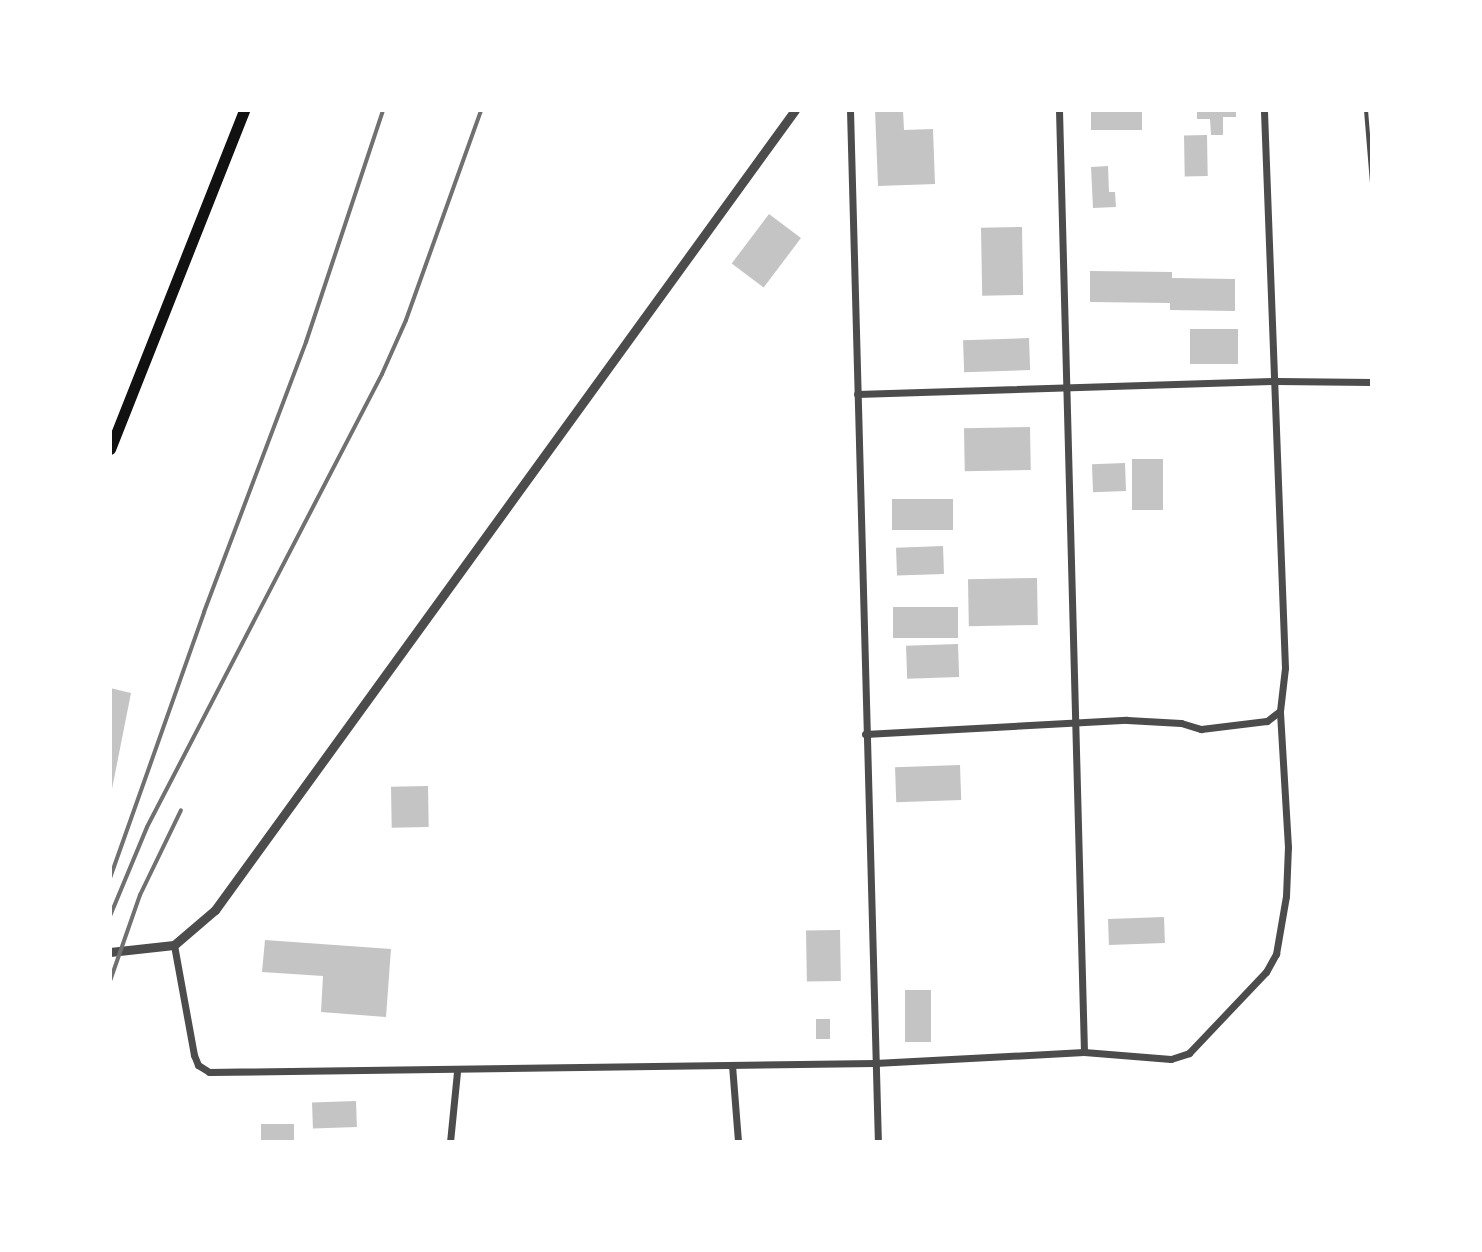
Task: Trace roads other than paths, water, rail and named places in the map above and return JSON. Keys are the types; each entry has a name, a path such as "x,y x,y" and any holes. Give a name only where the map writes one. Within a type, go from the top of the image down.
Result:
{"main road":[{"path":"110,449 244,110"}],"street":[{"path":"110,952 174,945 199,927 239,879 795,110"},
{"path":"850,110 878,1142"},
{"path":"1059,110 1074,725 1085,978 1084,1052"},
{"path":"174,945 194,1055 198,1065 209,1072 457,1072 875,1063 1084,1052 1171,1059 1189,1053 1266,972 1282,928 1286,884 1288,847 1280,711 1285,668 1264,110"},
{"path":"857,394 1276,381 1372,382"},
{"path":"865,734 1127,720 1181,723 1201,729 1267,721 1280,711"},
{"path":"732,1065 738,1142"},
{"path":"450,1142 457,1072"}],"lane":[{"path":"1366,110 1372,183"}],"railway":[{"path":"110,878 204,612 306,342 383,110"},
{"path":"110,916 147,827 382,374 406,320 481,110"},
{"path":"110,981 140,895 181,810"}]}
